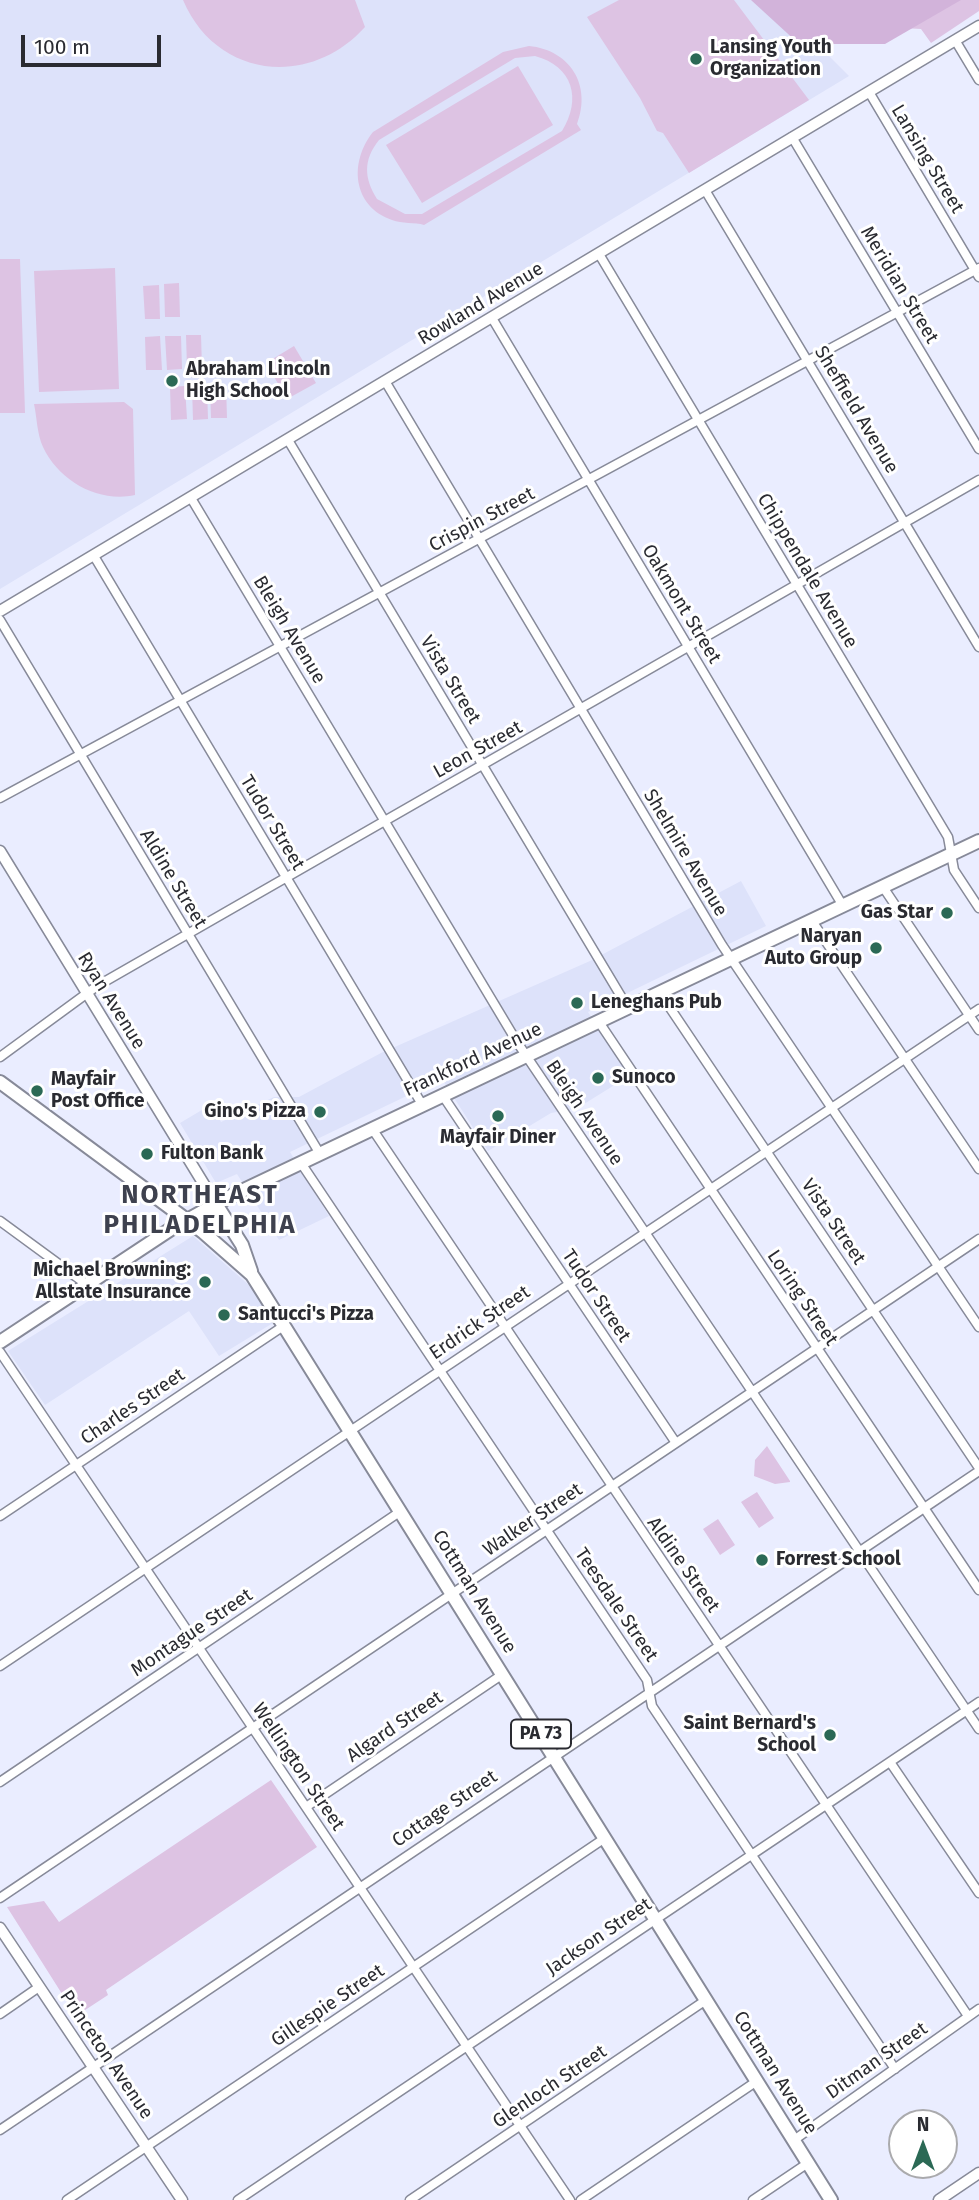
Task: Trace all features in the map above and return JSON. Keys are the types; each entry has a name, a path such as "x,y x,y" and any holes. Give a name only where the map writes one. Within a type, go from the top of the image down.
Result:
{"main road":[{"name":"Frankford Avenue","path":"0,1342 186,1220 216,1204 979,841"},
{"name":"Cottman Avenue","path":"0,1082 232,1254 252,1275 831,2200"},
{"path":"216,1204 242,1245 252,1275"}],"street":[{"name":"Rowland Avenue","path":"0,611 979,26"},
{"path":"955,40 979,80"},
{"name":"Lansing Street","path":"869,92 978,272"},
{"name":"Meridian Street","path":"792,138 979,449"},
{"name":"Sheffield Avenue","path":"705,190 979,647"},
{"name":"Chippendale Avenue","path":"599,254 948,837 954,870 979,908"},
{"name":"Crispin Street","path":"0,798 897,312 978,272"},
{"name":"Oakmont Street","path":"492,318 844,906"},
{"name":"Shelmire Avenue","path":"384,382 732,959 979,1327"},
{"name":"Vista Street","path":"288,440 628,1008"},
{"name":"Leon Street","path":"0,1058 87,993 979,480"},
{"name":"Bleigh Avenue","path":"191,498 527,1056 979,1729"},
{"name":"Tudor Street","path":"94,556 423,1106"},
{"name":"Aldine Street","path":"0,620 320,1154"},
{"name":"Ryan Avenue","path":"0,851 216,1204"},
{"path":"883,887 979,1030"},
{"path":"812,921 979,1169"},
{"name":"Vista Street","path":"660,993 979,1470"},
{"name":"Erdrick Street","path":"0,1666 979,1009"},
{"name":"Loring Street","path":"599,1022 979,1590"},
{"name":"Tudor Street","path":"443,1096 676,1443"},
{"name":"Aldine Street","path":"373,1130 968,2016"},
{"name":"Teesdale Street","path":"301,1163 647,1680 649,1703 895,2069"},
{"path":"0,1221 86,1284"},
{"name":"Walker Street","path":"0,1898 979,1240"},
{"name":"Charles Street","path":"0,1516 285,1325"},
{"name":"Wellington Street","path":"0,1352 570,2200"},
{"name":"Cottage Street","path":"0,2130 718,1643 979,1470"},
{"name":"Montague Street","path":"0,1782 401,1511"},
{"name":"Algard Street","path":"306,1807 503,1674"},
{"name":"Jackson Street","path":"238,2200 979,1702"},
{"path":"890,1762 979,1893"},
{"name":"Gillespie Street","path":"67,2200 605,1838"},
{"name":"Princeton Avenue","path":"0,1928 182,2200"},
{"path":"0,2014 39,1987"},
{"name":"Glenloch Street","path":"410,2200 706,2000"},
{"name":"Ditman Street","path":"794,2140 979,2009"},
{"path":"581,2200 757,2081"},
{"path":"753,2200 808,2163"},
{"path":"939,2200 979,2173"}],"shaded area":[{"name":"Abraham Lincoln High School","path":"0,0 773,0 849,76 0,589"},
{"path":"183,0 355,0 365,27 342,47 318,60 292,66 265,66 240,59 217,46 198,26"},
{"name":"Lansing Youth Organization","path":"619,0 734,0 809,100 689,173 663,133 657,131 640,98 587,17"},
{"path":"751,0 961,0 885,44 799,44"},
{"path":"771,0 979,0 979,11 931,43 921,29 868,26"},
{"path":"529,46 556,54 566,62 574,72 582,96 577,124 581,130 424,225 396,221 369,205 358,182 358,169 360,156 373,132 503,52","holes":["535,56 558,67 570,85 572,107 562,131 422,214 405,214 377,199 367,169 370,155 379,140 515,58"]},
{"path":"518,66 553,125 422,203 386,145"},
{"path":"0,259 20,259 25,413 0,413"},
{"path":"115,268 119,389 39,392 34,271"},
{"path":"179,283 180,317 165,317 164,284"},
{"path":"159,285 160,319 145,319 143,286"},
{"path":"186,335 201,335 202,368 187,368"},
{"path":"160,336 162,370 146,370 145,337"},
{"path":"165,336 181,336 182,369 167,370"},
{"path":"294,346 316,383 287,399 266,363"},
{"path":"210,385 226,385 227,418 211,418"},
{"path":"185,386 187,419 171,420 170,387"},
{"path":"207,386 208,419 193,420 192,387"},
{"path":"124,402 133,409 135,495 107,496 81,487 59,470 50,459 39,437 34,404"},
{"path":"741,881 766,926 588,1012 629,1076 576,1109 551,1113 488,1151 442,1079 290,1152 329,1216 279,1240 237,1174 216,1183 180,1123 212,1104 221,1122 274,1097 299,1097 381,1053 590,961"},
{"path":"193,1236 250,1286 273,1323 219,1356 189,1311 45,1405 8,1351"},
{"path":"767,1446 790,1482 775,1484 754,1476 755,1460"},
{"path":"757,1492 774,1518 759,1528 741,1502"},
{"path":"718,1519 735,1545 720,1555 703,1529"},
{"path":"271,1780 317,1847 106,1990 108,1995 76,2016 7,1907 44,1901 59,1922"}],"place":[{"name":"Lansing Youth Organization","path":"696,59"},
{"name":"Abraham Lincoln High School","path":"172,381"},
{"name":"Gas Star","path":"947,913"},
{"name":"Naryan Auto Group","path":"876,948"},
{"name":"Leneghans Pub","path":"577,1003"},
{"name":"Sunoco","path":"598,1078"},
{"name":"Mayfair Post Office","path":"37,1091"},
{"name":"Gino's Pizza","path":"320,1112"},
{"name":"Mayfair Diner","path":"498,1116"},
{"name":"Fulton Bank","path":"147,1154"},
{"name":"Michael Browning: Allstate Insurance","path":"205,1282"},
{"name":"Santucci's Pizza","path":"224,1315"},
{"name":"Forrest School","path":"762,1560"},
{"name":"Saint Bernard's School","path":"830,1735"}],"district":[{"name":"NORTHEAST PHILADELPHIA","path":"200,1211"}]}
